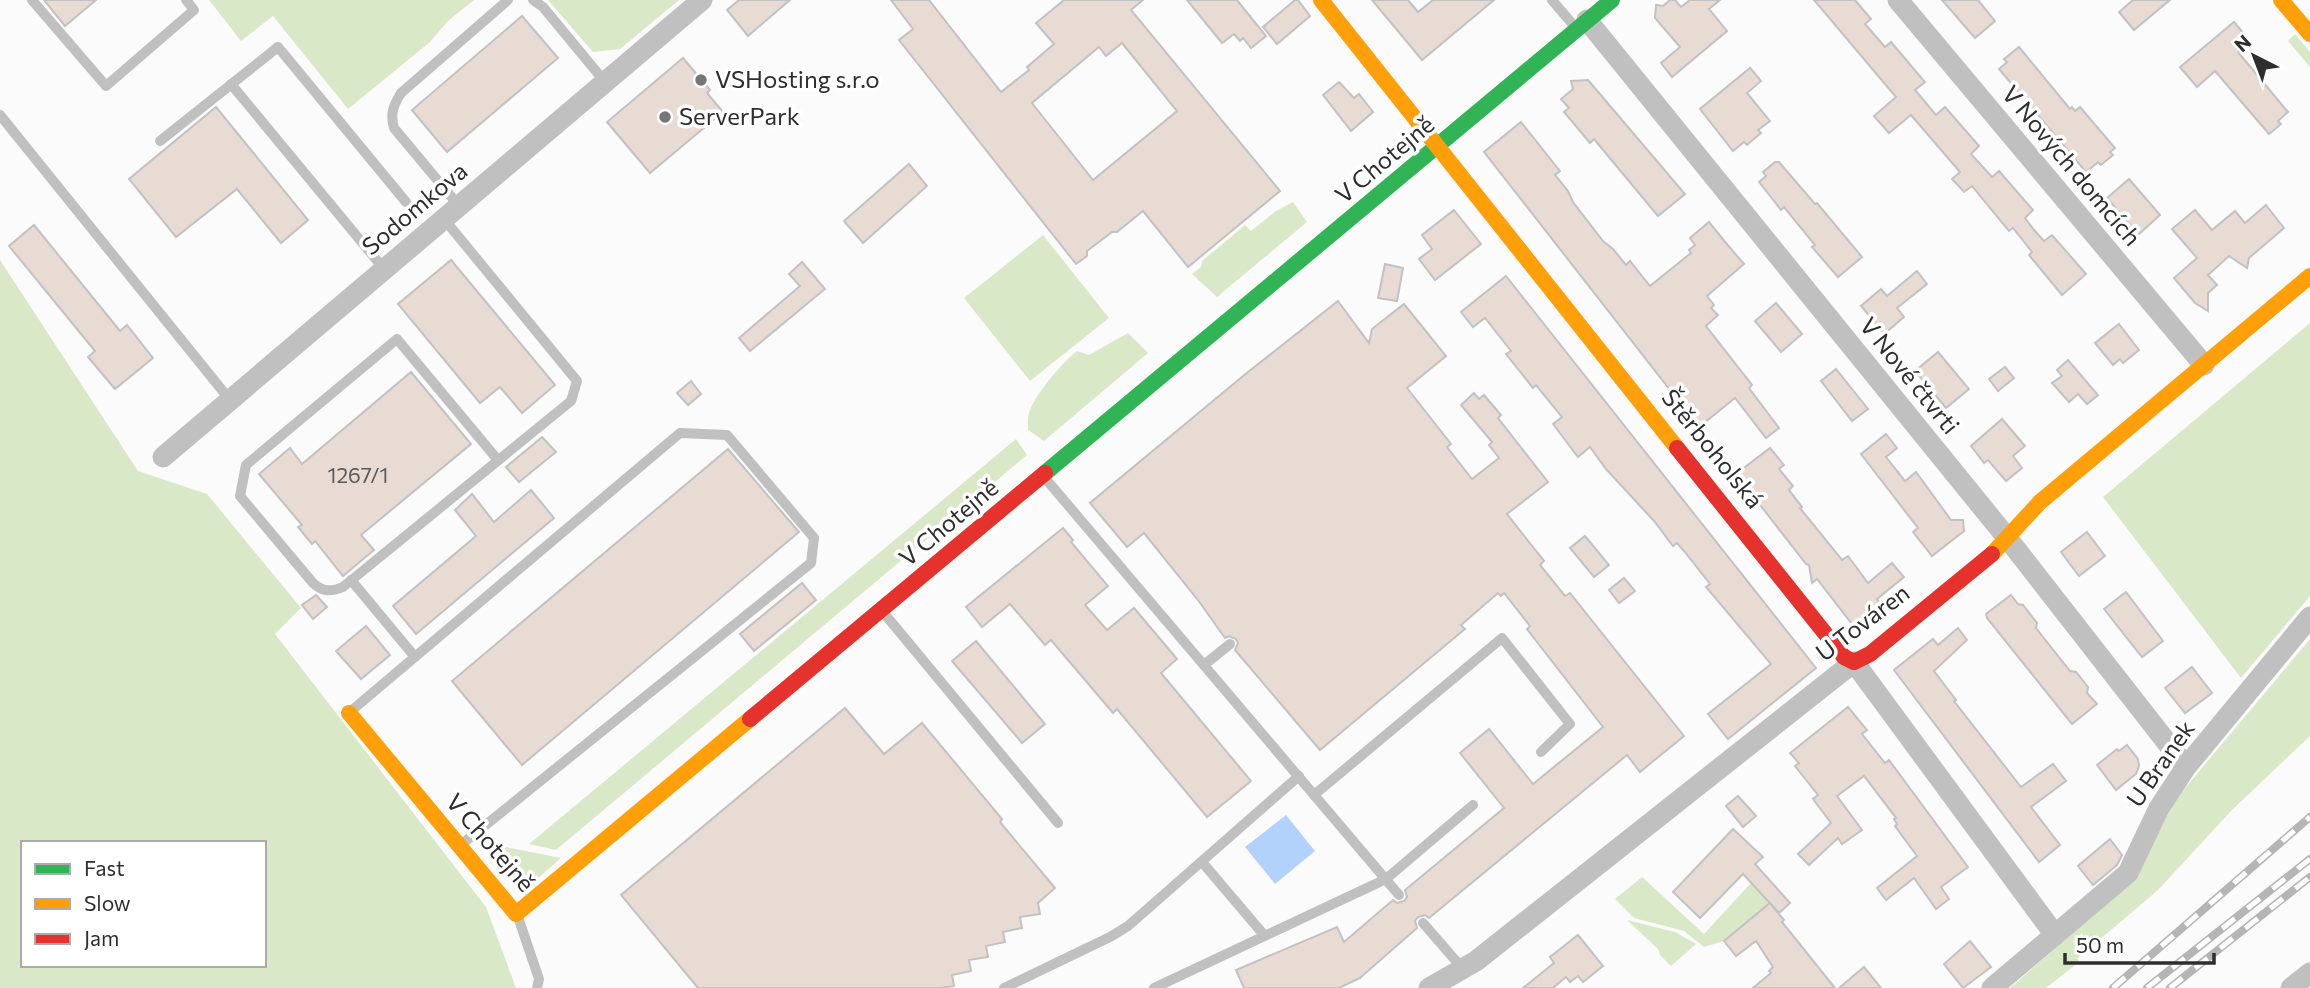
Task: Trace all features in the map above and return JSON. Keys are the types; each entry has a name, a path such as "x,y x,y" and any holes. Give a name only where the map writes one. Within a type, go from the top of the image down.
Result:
{"street":[{"name":"Sodomkova","path":"163,457 702,0"},
{"name":"Štěrboholská","path":"1321,0 1844,657 1854,662 2055,935"},
{"name":"V Chotejně","path":"349,713 516,914 1612,0"},
{"name":"V Nových domcích","path":"1898,0 2204,365"},
{"path":"2281,0 2310,34"},
{"name":"V Nové čtvrti","path":"1582,25 2008,539 2186,767"},
{"name":"U Továren","path":"1429,988 1463,970 1989,559 2040,502 2310,276"},
{"name":"U Branek","path":"1992,988 2128,873 2159,808 2186,767 2310,617"},
{"path":"2291,988 2310,972"}],"lane":[{"path":"32,0 106,86 194,10 186,0"},
{"path":"497,459 397,339 246,465 240,496 313,583 327,591 343,587 571,401 578,381 451,213 394,128 391,117 394,104 401,93 508,0"},
{"path":"533,0 543,7 605,82"},
{"path":"1552,0 1582,25"},
{"path":"160,141 278,47 406,202"},
{"path":"231,85 384,269"},
{"path":"0,115 230,400"},
{"path":"349,713 680,433 727,435 814,538 811,563 460,846"},
{"path":"1042,475 1399,895"},
{"path":"351,580 415,657"},
{"path":"881,610 1058,823"},
{"path":"1314,795 1502,638 1570,724 1541,752"},
{"path":"1204,666 1230,644"},
{"path":"1004,988 1128,926 1299,776"},
{"path":"1154,988 1386,879 1473,805"},
{"path":"1202,862 1264,936"},
{"path":"516,914 539,979 537,988"},
{"path":"1423,923 1463,970"}],"green space":[{"path":"209,0 474,0 448,21 430,42 348,109 273,16 241,41"},
{"path":"548,0 679,0 620,49 593,52"},
{"path":"2295,34 2310,52 2310,67 2288,41"},
{"path":"1293,202 1307,222 1217,297 1192,274 1201,267 1202,261 1245,225 1251,231 1276,211"},
{"path":"1043,235 1109,318 1030,381 964,298"},
{"path":"0,260 138,471 207,494 301,608 275,634 486,907 516,988 0,988"},
{"path":"2310,323 2310,596 2241,678 2103,497"},
{"path":"1128,333 1148,353 1044,441 1028,430 1028,415 1032,405 1050,379 1071,356 1077,351 1089,355"},
{"path":"1016,439 1027,455 556,850 529,844"},
{"path":"2310,639 2310,736 2232,810 2158,890 2078,958 2079,962 2046,988 2010,988 2124,888 2175,800"},
{"path":"491,844 561,858 537,879 511,875 491,860"},
{"path":"1642,877 1704,934 1751,883 1772,905 1724,941 1704,947 1684,931 1634,918 1615,899"},
{"path":"1627,920 1675,932 1696,944 1671,966 1658,949"}],"water":[{"path":"1286,815 1315,851 1275,884 1245,847"}],"building":[{"path":"44,0 96,0 65,26"},
{"path":"739,0 790,0 748,36 727,10"},
{"path":"891,0 929,0 1001,92 1029,70 1027,67 1054,44 1036,23 1064,0 1143,0 1131,10 1280,191 1188,267 1143,211 1087,251 1087,256 1076,264 899,40 913,29","holes":["1122,43 1177,111 1093,180 1032,103 1099,47 1106,56"]},
{"path":"1187,0 1237,0 1266,36 1251,48 1243,38 1240,41 1234,34 1222,43"},
{"path":"1298,0 1310,16 1277,44 1263,27"},
{"path":"1372,0 1408,0 1418,12 1433,0 1494,0 1422,60"},
{"path":"1670,0 1675,0 1681,7 1690,0 1720,0 1709,9 1727,31 1672,77 1661,63 1680,47 1655,18 1656,5 1663,6"},
{"path":"1814,0 1855,0 1871,19 1865,24 1885,47 1891,42 1925,82 1915,90 1936,115 1945,107 1979,146 1971,154 1992,177 1999,171 2033,210 2025,218 2034,230 2044,241 2052,235 2086,274 2062,295 2029,255 2032,252 2013,228 2009,231 1972,186 1964,192 1952,179 1960,172 1911,115 1889,133 1874,116 1896,97"},
{"path":"1942,0 1978,0 1995,21 1975,38"},
{"path":"2133,0 2170,0 2134,30 2119,12"},
{"path":"522,16 558,58 447,152 412,110"},
{"path":"2234,22 2250,41 2238,52 2288,112 2278,121 2281,124 2269,134 2215,71 2197,87 2180,67"},
{"path":"2019,47 2070,109 2072,107 2075,111 2080,107 2115,148 2110,152 2113,155 2101,165 2098,162 2086,172 1999,69 2007,62 2004,59"},
{"name":"ServerPark","path":"683,58 710,90 707,93 723,112 650,173 607,122"},
{"path":"1750,68 1761,81 1747,93 1770,121 1758,130 1761,133 1747,145 1744,142 1733,151 1700,109"},
{"path":"1588,80 1685,194 1658,216 1594,139 1590,143 1564,112 1569,108 1561,99 1573,89 1571,81"},
{"path":"1339,82 1354,98 1359,94 1373,112 1351,131 1323,95"},
{"path":"216,107 308,220 281,243 237,189 176,237 129,179"},
{"path":"1521,122 1560,171 1555,175 1603,241 1626,265 1630,261 1650,286 1691,253 1689,250 1695,245 1690,238 1709,222 1744,264 1707,296 1714,305 1711,308 1718,315 1706,326 1752,385 1749,388 1779,428 1766,438 1735,398 1699,427 1484,152"},
{"path":"1775,162 1779,162 1815,204 1817,203 1862,257 1838,277 1812,247 1815,245 1784,207 1781,210 1759,182 1766,176 1763,172"},
{"path":"909,164 927,186 863,243 844,221"},
{"path":"2129,179 2160,215 2138,235 2107,198"},
{"path":"2266,205 2284,228 2249,258 2247,268 2229,256 2208,275 2217,285 2208,293 2208,311 2195,303 2174,278 2197,258 2172,229 2195,210 2212,230 2235,211 2245,223"},
{"path":"1454,210 1481,244 1435,280 1419,259 1432,249 1422,235"},
{"path":"34,225 120,331 127,325 153,358 115,389 88,357 95,351 9,246"},
{"path":"451,260 555,385 522,413 500,387 480,403 398,304"},
{"path":"802,262 825,289 750,351 739,338 800,286 789,274"},
{"path":"1385,264 1403,268 1397,301 1378,298"},
{"path":"1917,271 1927,284 1897,308 1904,317 1884,334 1861,306 1881,289 1887,296"},
{"path":"1506,276 1816,668 1728,739 1708,714 1771,664 1706,587 1710,584 1684,551 1677,543 1673,546 1590,447 1578,457 1553,424 1562,417 1536,385 1533,388 1506,354 1511,351 1485,318 1473,327 1461,312"},
{"path":"1338,301 1369,343 1372,329 1404,304 1446,356 1407,388 1451,444 1447,447 1472,479 1499,458 1489,445 1492,442 1461,405 1474,393 1479,399 1484,395 1501,415 1498,418 1548,482 1507,514 1544,561 1540,565 1565,596 1570,593 1684,736 1640,772 1627,755 1429,918 1425,915 1418,917 1415,921 1417,928 1360,978 1339,988 1244,988 1236,970 1337,927 1344,942 1393,900 1397,903 1404,901 1407,897 1405,890 1504,808 1460,753 1489,729 1533,784 1603,727 1527,629 1530,626 1504,593 1501,596 1498,593 1461,625 1465,629 1320,750 1235,650 1238,643 1236,639 1229,636 1225,638 1144,533 1127,547 1090,503"},
{"path":"1776,303 1802,334 1781,352 1755,321"},
{"path":"2119,324 2139,350 2123,363 2120,359 2113,365 2095,343"},
{"path":"1938,352 1969,389 1946,408 1915,371"},
{"path":"2068,360 2098,395 2087,404 2078,394 2069,402 2052,383 2062,376 2057,370"},
{"path":"2005,367 2014,378 1998,391 1989,379"},
{"path":"1836,369 1868,409 1852,421 1821,381"},
{"path":"411,372 471,444 361,535 374,550 343,576 315,541 312,544 298,527 302,525 259,474 290,448 302,464"},
{"path":"691,381 701,394 688,405 677,393"},
{"path":"2002,419 2025,446 2013,456 2022,468 2006,481 1988,460 1984,463 1971,446"},
{"path":"1886,434 1897,448 1886,457 1905,481 1916,472 1951,520 1963,520 1964,531 1932,556 1913,532 1918,528 1861,454"},
{"path":"542,437 556,452 519,482 506,467"},
{"path":"1770,448 1784,465 1779,469 1793,486 1789,490 1802,507 1800,508 1842,560 1848,556 1868,583 1892,563 1904,577 1877,599 1883,613 1859,633 1817,579 1812,583 1809,565 1736,474"},
{"path":"728,449 799,532 522,765 452,681"},
{"path":"531,490 554,518 416,634 393,606 476,536 455,510 472,494 494,522"},
{"path":"1063,528 1073,540 1071,542 1108,586 1085,605 1107,630 1134,608 1177,659 1161,673 1251,781 1207,817 1117,709 1113,713 1051,640 1045,645 1010,604 982,627 966,607"},
{"path":"2087,532 2105,556 2079,576 2061,552"},
{"path":"1585,536 1609,565 1594,577 1570,548"},
{"path":"1624,578 1635,591 1619,603 1609,590"},
{"path":"802,583 816,600 754,651 740,634"},
{"path":"2126,592 2163,641 2142,657 2104,609"},
{"path":"316,595 327,607 313,619 302,605"},
{"path":"2011,595 2037,623 2036,628 2070,671 2076,672 2088,687 2087,693 2097,704 2072,724 1987,618 1986,614"},
{"path":"366,626 390,655 361,679 336,651"},
{"path":"1958,628 1967,640 1934,671 1956,700 1954,701 2021,787 2053,764 2066,781 2031,807 2060,845 2039,862 1894,670 1933,639 1938,645"},
{"path":"976,641 1045,724 1022,743 952,661"},
{"path":"2192,667 2212,693 2185,713 2165,688"},
{"path":"1848,707 1867,730 1862,734 1885,763 1889,760 1968,867 1941,887 1949,899 1936,909 1914,878 1886,900 1877,888 1917,856 1895,826 1896,818 1864,776 1837,796 1862,830 1842,844 1838,838 1809,865 1798,854 1831,823 1813,799 1818,795 1795,766 1799,763 1790,753"},
{"path":"845,708 884,754 922,723 1055,888 1038,903 1040,914 1020,917 1022,928 1003,932 1005,942 986,946 988,957 969,960 971,971 952,975 954,986 698,988 621,895"},
{"path":"2127,745 2138,759 2139,766 2136,774 2116,790 2097,765 2117,749 2119,751"},
{"path":"1738,796 1756,816 1743,827 1726,806"},
{"path":"1733,829 1763,857 1755,864 1790,903 1779,913 1743,874 1700,918 1673,892"},
{"path":"2110,839 2122,855 2117,865 2093,885 2078,866"},
{"path":"1770,903 1835,988 1753,988 1771,973 1769,971 1773,967 1756,941 1736,956 1724,941"},
{"path":"1578,935 1603,966 1583,982 1578,976 1570,982 1566,977 1553,988 1523,988 1554,963 1550,957"},
{"path":"1970,941 1991,967 1963,988 1944,964"},
{"path":"1864,967 1881,988 1839,988"}],"railway":[{"path":"2113,988 2310,817"},
{"path":"2147,988 2310,859"},
{"path":"2170,988 2310,877"}],"traffic: fast":[{"path":"1045,473 1612,0"}],"traffic: slow":[{"path":"1321,0 1677,448"},
{"path":"2281,0 2310,34"},
{"path":"1992,554 2040,502 2310,276"},
{"path":"349,713 516,914 750,719"}],"traffic: jam":[{"path":"1677,448 1844,657 1854,662 1870,654 1992,554"},
{"path":"750,719 1045,473"}],"place":[{"name":"VSHosting s.r.o","path":"701,80"},
{"name":"ServerPark","path":"665,117"}]}
